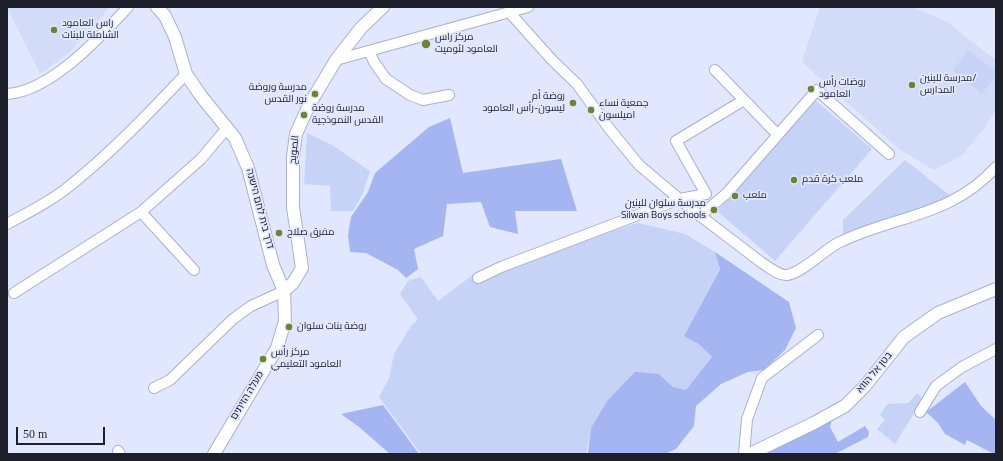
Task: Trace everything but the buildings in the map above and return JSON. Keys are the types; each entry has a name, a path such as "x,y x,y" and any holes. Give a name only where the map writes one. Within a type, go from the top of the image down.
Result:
{"street":[{"path":"7,94 16,94 30,89 49,79 84,51 128,7"},
{"name":"דרך בית לחם הישנה","path":"157,7 165,16 174,37 186,74 201,96 235,138 248,168 273,265 284,291"},
{"name":"الصويح","path":"284,291 293,283 302,268 293,208 293,157 296,134 309,105 336,60 361,28 383,7"},
{"path":"336,60 528,7"},
{"path":"510,13 552,60 577,84 608,127 639,165 700,216 762,263 774,271 784,275 795,273 827,250 840,243 871,230 914,217 946,205 969,192 996,167"},
{"path":"369,51 374,62 386,79 410,95 423,100 449,95"},
{"path":"715,70 778,135"},
{"path":"7,224 71,186 110,152 186,74"},
{"path":"700,216 727,193 817,90 889,154"},
{"path":"478,278 501,267 680,199 706,194 676,141 744,100"},
{"path":"14,293 141,212 201,159 226,128"},
{"path":"141,212 194,270"},
{"name":"בטן אל הווא","path":"750,454 814,424 845,406 865,386 904,338 938,313 996,289"},
{"path":"154,388 170,380 233,319 245,310 284,291"},
{"name":"מעלה הזיתים","path":"214,454 277,348 285,321 284,291"},
{"path":"744,454 747,419 762,378 818,335"},
{"path":"920,412 936,386 962,367 996,349"}],"shaded area":[{"name":"راس العامود الشاملة للبنات","path":"7,7 110,7 71,51 40,74"},
{"name":"مدرسة للبنين/ المدارس","path":"820,7 913,7 947,22 996,60 996,109 984,129 962,155 934,170 899,149 802,62"},
{"path":"968,50 996,72 996,76 982,93 953,71"},
{"name":"ملعب كرة قدم","path":"814,99 872,149 775,261 717,211"},
{"path":"450,118 463,173 561,159 577,211 515,211 518,234 490,227 481,202 447,204 443,236 414,249 418,269 406,278 398,270 366,253 350,252 348,235 351,217 368,192 375,173 429,127"},
{"path":"307,133 332,145 370,171 363,193 353,211 331,211 330,186 304,184"},
{"path":"905,160 952,197 923,210 887,219 843,234 843,220"},
{"path":"638,223 685,234 715,252 720,268 684,336 700,345 712,357 686,390 673,387 659,374 591,428 586,454 421,454 379,397 389,378 394,354 411,326 418,319 400,294 408,281 421,277 438,301 474,274"},
{"path":"715,252 789,302 796,328 785,350 764,370 748,372 721,384 696,406 694,426 676,449 665,454 589,454 591,428 608,400 635,372 659,374 673,387 686,390 712,357 700,345 684,336 720,269"},
{"path":"965,382 981,406 996,420 996,454 967,440 965,445 945,434 938,423 926,412"},
{"path":"917,393 923,399 895,444 877,429 885,420 880,415 887,404 908,403"},
{"path":"383,405 419,454 390,454 359,427 341,414"},
{"path":"833,416 830,427 838,442 865,426 869,432 868,437 835,454 762,454"}],"place":[{"name":"راس العامود الشاملة للبنات","path":"54,30"},
{"name":"مركز راس العامود لئوميت","path":"426,44"},
{"name":"مدرسة للبنين/ المدارس","path":"912,85"},
{"name":"روضات رأس العامود","path":"811,89"},
{"name":"مدرسة وروضة نور القدس","path":"315,94"},
{"name":"روضة أم ليسون-رأس العامود","path":"573,103"},
{"name":"جمعية نساء اميلسون","path":"591,110"},
{"name":"مدرسة روضة القدس النموذجية","path":"304,115"},
{"name":"ملعب كرة قدم","path":"794,180"},
{"name":"ملعب","path":"735,196"},
{"name":"مدرسة سلوان للبنين Silwan Boys schools","path":"714,210"},
{"name":"مفرق صلاح","path":"279,233"},
{"name":"روضة بنات سلوان","path":"289,327"},
{"name":"مركز رأس العامود التعليمي","path":"263,359"}]}
